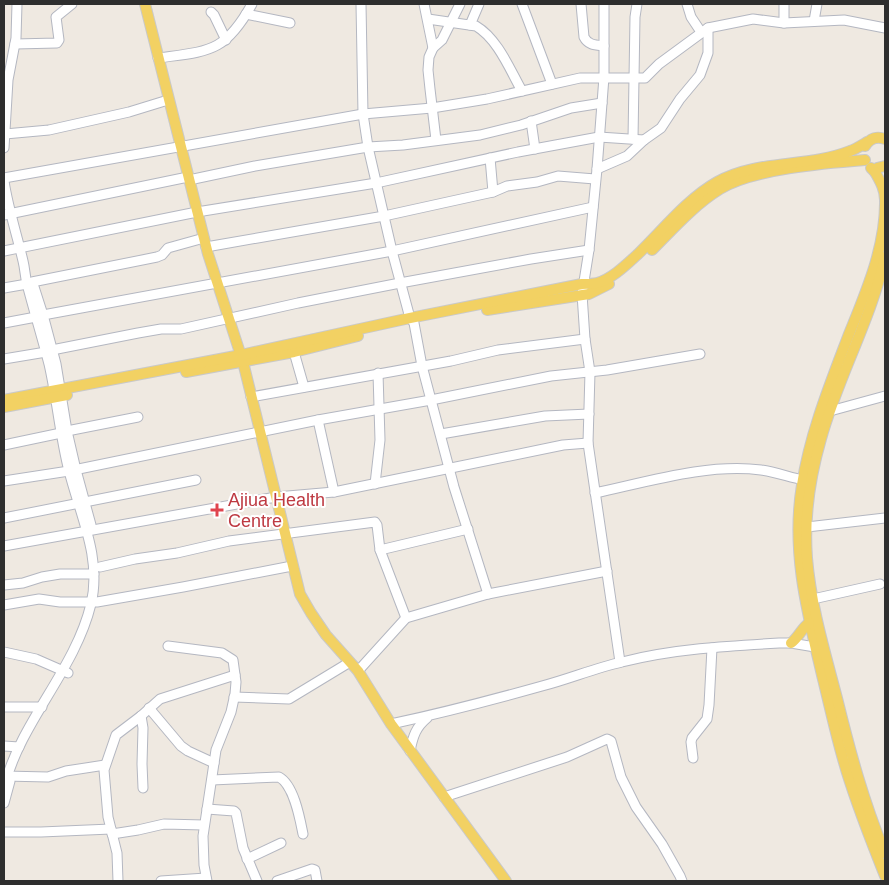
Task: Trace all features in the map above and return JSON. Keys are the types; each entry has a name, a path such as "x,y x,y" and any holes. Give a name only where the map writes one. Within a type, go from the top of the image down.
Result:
{"main road":[{"path":"145,4 205,242 242,358 300,594 326,635 358,671 410,751 506,881"},
{"path":"4,400 57,393 242,358 412,320 582,289 614,274 640,252 698,194 717,182 739,172 829,156 850,151 875,138 885,138"},
{"path":"867,142 863,151 865,160 875,172 884,189 885,200 881,237 874,266 813,434 803,480 798,557 809,623 843,760 855,798 885,876"},
{"path":"582,289 589,294 632,269 704,200 722,188 762,175 830,163 865,160"},
{"path":"875,172 877,168 885,166"},
{"path":"885,257 876,291 821,438 808,498 807,527 807,557 819,627 857,775 885,853"},
{"path":"242,358 294,352 412,320"},
{"path":"4,407 57,393"},
{"path":"790,643 795,640 809,623"}],"street":[{"path":"4,148 6,84 15,44 17,4"},
{"path":"15,44 57,43 59,40 56,17 72,4"},
{"path":"158,58 202,51 217,46 235,31 252,4"},
{"path":"362,4 363,114 368,147 392,251 412,320 449,469 488,594"},
{"path":"424,4 434,48"},
{"path":"436,140 428,70 429,58 434,48 442,40 460,4"},
{"path":"470,25 479,4"},
{"path":"522,4 552,84"},
{"path":"581,4 584,37 590,44 604,46"},
{"path":"604,4 604,77 597,169 589,250 582,289 585,339 590,372 588,443 620,662"},
{"path":"633,139 635,17 637,4"},
{"path":"597,169 627,156 644,140 662,128 680,99 700,75 708,53 705,30 691,17 687,4"},
{"path":"784,4 784,23"},
{"path":"814,21 816,4"},
{"path":"211,12 226,40"},
{"path":"246,14 290,24"},
{"path":"428,19 480,28 494,43 522,91"},
{"path":"4,803 7,776 65,671 94,602 97,571 90,531 72,470 49,351 20,248 7,214 4,179 363,114 432,108 487,99 580,78 647,78 651,71 659,64 705,30 753,19 784,23 844,20 885,28"},
{"path":"5,134 49,130 149,108 168,100"},
{"path":"7,214 188,178 368,147 403,145 480,135 571,108 602,103"},
{"path":"530,121 536,149"},
{"path":"4,250 197,212 376,183 599,137 644,140"},
{"path":"490,158 494,192"},
{"path":"4,288 157,257 162,255 168,248 384,216 494,192 507,186 537,182 558,176 595,179"},
{"path":"4,323 392,251 592,207"},
{"path":"4,359 161,329 181,329 400,282 589,250"},
{"path":"251,397 422,366 498,350 585,339"},
{"path":"294,352 304,388"},
{"path":"4,481 72,470 318,420 551,376 590,372 700,354"},
{"path":"375,484 380,440 378,373"},
{"path":"830,411 885,396"},
{"path":"441,434 534,418 589,414"},
{"path":"4,445 138,417"},
{"path":"318,420 334,492"},
{"path":"4,546 276,496 334,492 563,446 588,443"},
{"path":"594,493 690,473 719,469 761,470 803,480"},
{"path":"4,518 196,480"},
{"path":"807,527 885,518"},
{"path":"4,585 23,583 60,574 97,571 135,559 177,553 229,541 375,522 380,550 406,618"},
{"path":"380,550 468,529"},
{"path":"4,605 39,599 60,602 94,602 292,566"},
{"path":"358,671 406,618 488,594 607,571"},
{"path":"814,599 880,584"},
{"path":"391,724 429,716 541,686 620,662 673,652 790,643 815,648"},
{"path":"161,881 206,880 203,851 204,825 219,741 231,712 235,675 234,660 228,656 168,646"},
{"path":"693,758 692,738 707,718 710,705 712,648"},
{"path":"4,652 36,659 65,671"},
{"path":"234,697 289,700 350,662"},
{"path":"4,787 19,747 65,671"},
{"path":"118,881 117,853 108,816 105,765 116,735 141,716 160,698 235,675"},
{"path":"4,707 42,707"},
{"path":"149,708 181,746 214,763"},
{"path":"141,716 144,728 143,788"},
{"path":"410,751 415,730 429,716"},
{"path":"444,797 566,757 608,739 621,776 636,807 662,844 682,881"},
{"path":"4,746 19,747"},
{"path":"7,776 48,777 66,771 105,765"},
{"path":"212,780 282,779 295,802 303,834"},
{"path":"207,809 235,812 243,848 257,881"},
{"path":"4,832 112,831 138,830 164,824 204,825"},
{"path":"247,859 281,843"},
{"path":"277,881 312,869 315,870 317,881"}],"place":[{"name":"Ajiua Health Centre","path":"217,510"}]}
